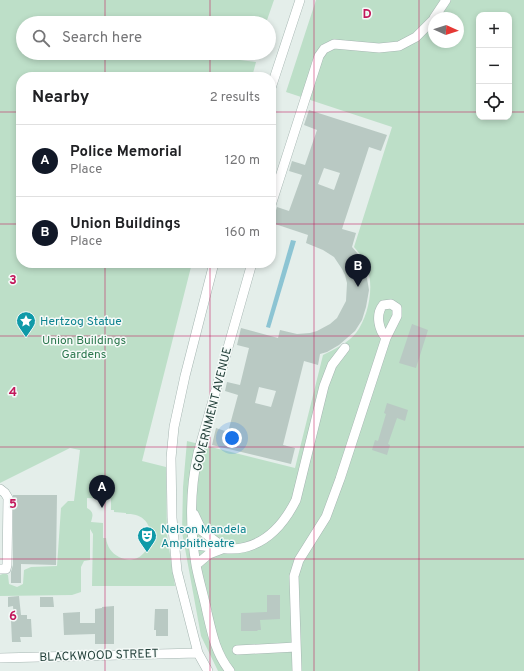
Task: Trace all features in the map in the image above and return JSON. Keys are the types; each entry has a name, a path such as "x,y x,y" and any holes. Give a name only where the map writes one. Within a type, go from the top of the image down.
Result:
{"street":[{"path":"276,73 300,0"},
{"path":"438,12 446,0"},
{"path":"276,189 319,56 324,49 334,44 379,48 399,46 416,37 428,24"},
{"path":"208,671 198,653 180,585 175,554 172,518 171,458 174,427 183,384 213,268"},
{"name":"GOVERNMENT AVENUE","path":"230,671 220,657 213,639 196,565 192,511 195,468 198,453 251,268"},
{"path":"297,671 294,576 299,560 326,517 386,338"},
{"path":"194,545 233,549 251,545 268,537 279,527 289,514 296,500 324,386 332,366 346,348"},
{"path":"0,490 6,493 8,498 7,565 6,568 0,569"},
{"path":"192,511 202,531 225,548"},
{"path":"196,565 209,554 225,548"},
{"path":"237,650 296,647"},
{"name":"BLACKWOOD STREET","path":"0,658 198,653"}],"green space":[{"name":"Union Buildings Gardens","path":"0,0 274,0 268,16 16,16 16,60 240,60 256,62 253,72 16,72 16,268 191,268 142,461 166,467 167,535 175,586 92,586 93,534 90,529 90,560 84,561 81,567 81,592 72,595 0,596 0,575 5,573 8,575 9,584 17,587 23,584 24,570 31,567 57,566 61,508 68,501 74,501 80,450 70,448 0,483","holes":["87,498 111,499 111,510 114,510 114,512 139,516 146,522 150,531 150,541 146,550 140,557 130,560 119,557 110,549 106,538 103,538 103,523 91,522 92,514 87,508"]},
{"path":"316,0 524,0 524,671 218,671 201,636 182,532 183,487 187,441 295,468 323,355 337,348 353,337 361,326 367,309 370,290 369,273 364,260 354,247 392,127 286,92"}],"water":[{"path":"291,240 296,241 270,328 266,327"}],"building":[{"path":"309,110 387,135 381,151 369,147 342,229 356,233 352,247 358,254 365,267 369,290 366,307 362,320 355,331 339,345 320,354 318,365 304,361 283,445 295,448 291,464 212,445 216,428 228,432 238,395 225,391 227,382 240,385 249,348 237,345 241,328 278,338 280,330 297,334 310,333 330,324 337,318 346,301 347,283 345,275 334,257 323,250 306,243 308,235 276,224 277,207 289,211 302,175 289,171 292,161 305,165 317,130 304,125","holes":["324,168 340,173 334,190 318,184","259,387 276,391 271,407 255,403"]},
{"path":"412,324 428,330 416,368 399,363"},
{"path":"387,403 408,410 405,421 397,418 388,444 390,445 387,455 372,450 375,440 378,441 386,414 384,413"},
{"path":"13,495 57,495 56,565 21,564 21,583 11,583 11,572 13,565"},
{"path":"267,595 280,595 280,619 260,620 261,630 257,630 258,631 241,631 241,613 267,612"},
{"path":"19,596 21,615 27,615 27,619 31,619 32,637 20,637 21,642 12,642 11,620 14,619 13,606 8,607 8,597"},
{"path":"40,597 53,597 54,607 40,607"},
{"path":"114,606 114,644 95,644 95,634 64,635 63,613 80,612 80,623 95,623 95,609"},
{"path":"155,609 168,609 168,636 156,636 156,630 154,630"}],"place":[{"name":"Union Buildings","path":"358,287"},
{"name":"Hertzog Statue","path":"26,338"},
{"name":"Police Memorial","path":"102,508"},
{"name":"Nelson Mandela Amphitheatre","path":"147,553"}]}
